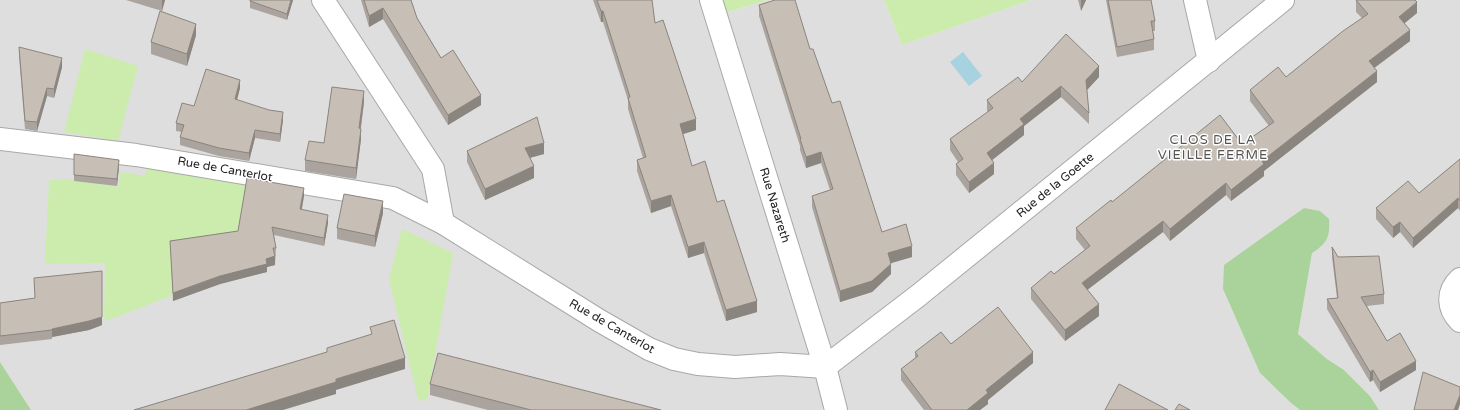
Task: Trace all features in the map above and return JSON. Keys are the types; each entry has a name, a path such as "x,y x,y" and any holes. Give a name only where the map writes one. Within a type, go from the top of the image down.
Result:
{"street":[{"path":"324,0 433,168 443,223"},
{"name":"Rue Nazareth","path":"711,0 825,367 836,410"},
{"path":"1196,0 1209,61"},
{"name":"Rue de la Goette","path":"825,367 918,295 1283,0"},
{"name":"Rue de Canterlot","path":"0,139 136,155 393,198 443,223 600,321 649,349 674,359 698,364 735,366 780,364 825,367"},
{"path":"1460,279 1456,283 1450,299 1454,316 1460,321"}],"shaded area":[{"path":"0,0 711,0 716,16 767,0 884,0 902,45 1031,0 1460,0 1460,410 1379,410 1370,396 1344,370 1327,359 1298,334 1312,252 1322,246 1223,289 1260,373 1300,410 839,410 832,389 822,410 31,410 0,362"}],"green space":[{"path":"711,0 767,0 715,16"},
{"path":"884,0 1031,0 902,45"},
{"path":"85,49 138,66 118,141 64,132"},
{"path":"148,157 250,174 230,261 176,294 106,321 104,316 105,263 45,264 49,180 103,177 102,185 118,187 120,172 145,176"},
{"path":"1304,208 1320,211 1329,219 1329,231 1324,243 1312,253 1298,334 1327,359 1344,370 1370,396 1379,410 1300,410 1260,373 1223,289 1224,265"},
{"path":"402,229 453,253 427,401 418,399 389,279"},
{"path":"0,362 31,410 0,410"}],"water":[{"path":"963,52 982,76 969,86 950,62"}],"building":[{"path":"250,0 291,0 287,14"},
{"path":"364,0 411,0 417,18 441,58 453,50 481,95 448,115 383,8 369,16"},
{"path":"597,0 652,0 655,23 663,20 696,119 680,124 692,166 705,161 717,202 724,200 757,301 726,310 704,242 688,247 671,195 651,201 637,160 646,157 628,98 630,97 603,11 601,11"},
{"path":"775,0 795,0 810,49 813,49 832,103 840,101 882,232 906,224 912,246 888,253 891,264 872,281 840,291 812,196 833,189 821,152 806,157 759,5"},
{"path":"1108,0 1151,0 1155,21 1151,21 1154,39 1117,47"},
{"path":"1356,0 1415,0 1417,2 1399,17 1410,30 1369,61 1377,71 1262,161 1264,164 1231,190 1226,183 1170,229 1163,221 1082,283 1099,304 1065,330 1031,288 1051,271 1054,274 1090,246 1076,228 1111,200 1112,202 1220,115 1242,144 1274,122 1250,90 1278,67 1286,77 1343,31 1368,14"},
{"path":"160,11 196,24 187,54 151,42"},
{"path":"1066,34 1099,66 1086,80 1089,113 1061,86 1020,119 1024,124 987,153 994,163 969,182 956,164 963,159 950,139 993,108 987,100 1018,77 1022,82"},
{"path":"19,47 62,58 54,89 47,88 37,122 25,121"},
{"path":"206,69 240,80 235,99 269,110 283,112 280,134 255,130 249,153 219,148 180,137 184,125 176,123 182,103 194,106"},
{"path":"332,87 364,91 356,168 305,160 309,141 324,143"},
{"path":"537,117 544,143 525,148 534,166 485,189 467,151"},
{"path":"74,154 119,160 117,179 74,175"},
{"path":"1460,159 1460,201 1458,198 1413,238 1400,222 1393,227 1376,208 1408,181 1419,193"},
{"path":"247,178 304,188 300,209 328,215 324,238 272,227 276,248 273,248 275,256 266,259 267,264 220,276 173,293 170,241 238,231"},
{"path":"344,194 383,201 375,236 337,228"},
{"path":"1332,247 1338,257 1379,256 1384,294 1361,297 1387,341 1400,333 1416,361 1380,382 1373,370 1370,372 1327,299 1338,298"},
{"path":"102,271 102,317 52,330 0,336 0,303 35,298 34,278"},
{"path":"998,307 1033,352 986,390 988,393 967,410 932,410 901,369 918,356 915,352 941,332 951,344"},
{"path":"394,320 405,358 336,379 336,382 246,410 134,410 327,352 327,348 372,334 370,327"},
{"path":"438,353 661,410 531,410 430,384"},
{"path":"1423,372 1460,387 1460,395 1454,410 1414,410"},
{"path":"1119,384 1168,410 1105,410"},
{"path":"1179,404 1190,410 1175,410"}],"district":[{"name":"CLOS DE LA VIEILLE FERME","path":"1213,148"}]}
